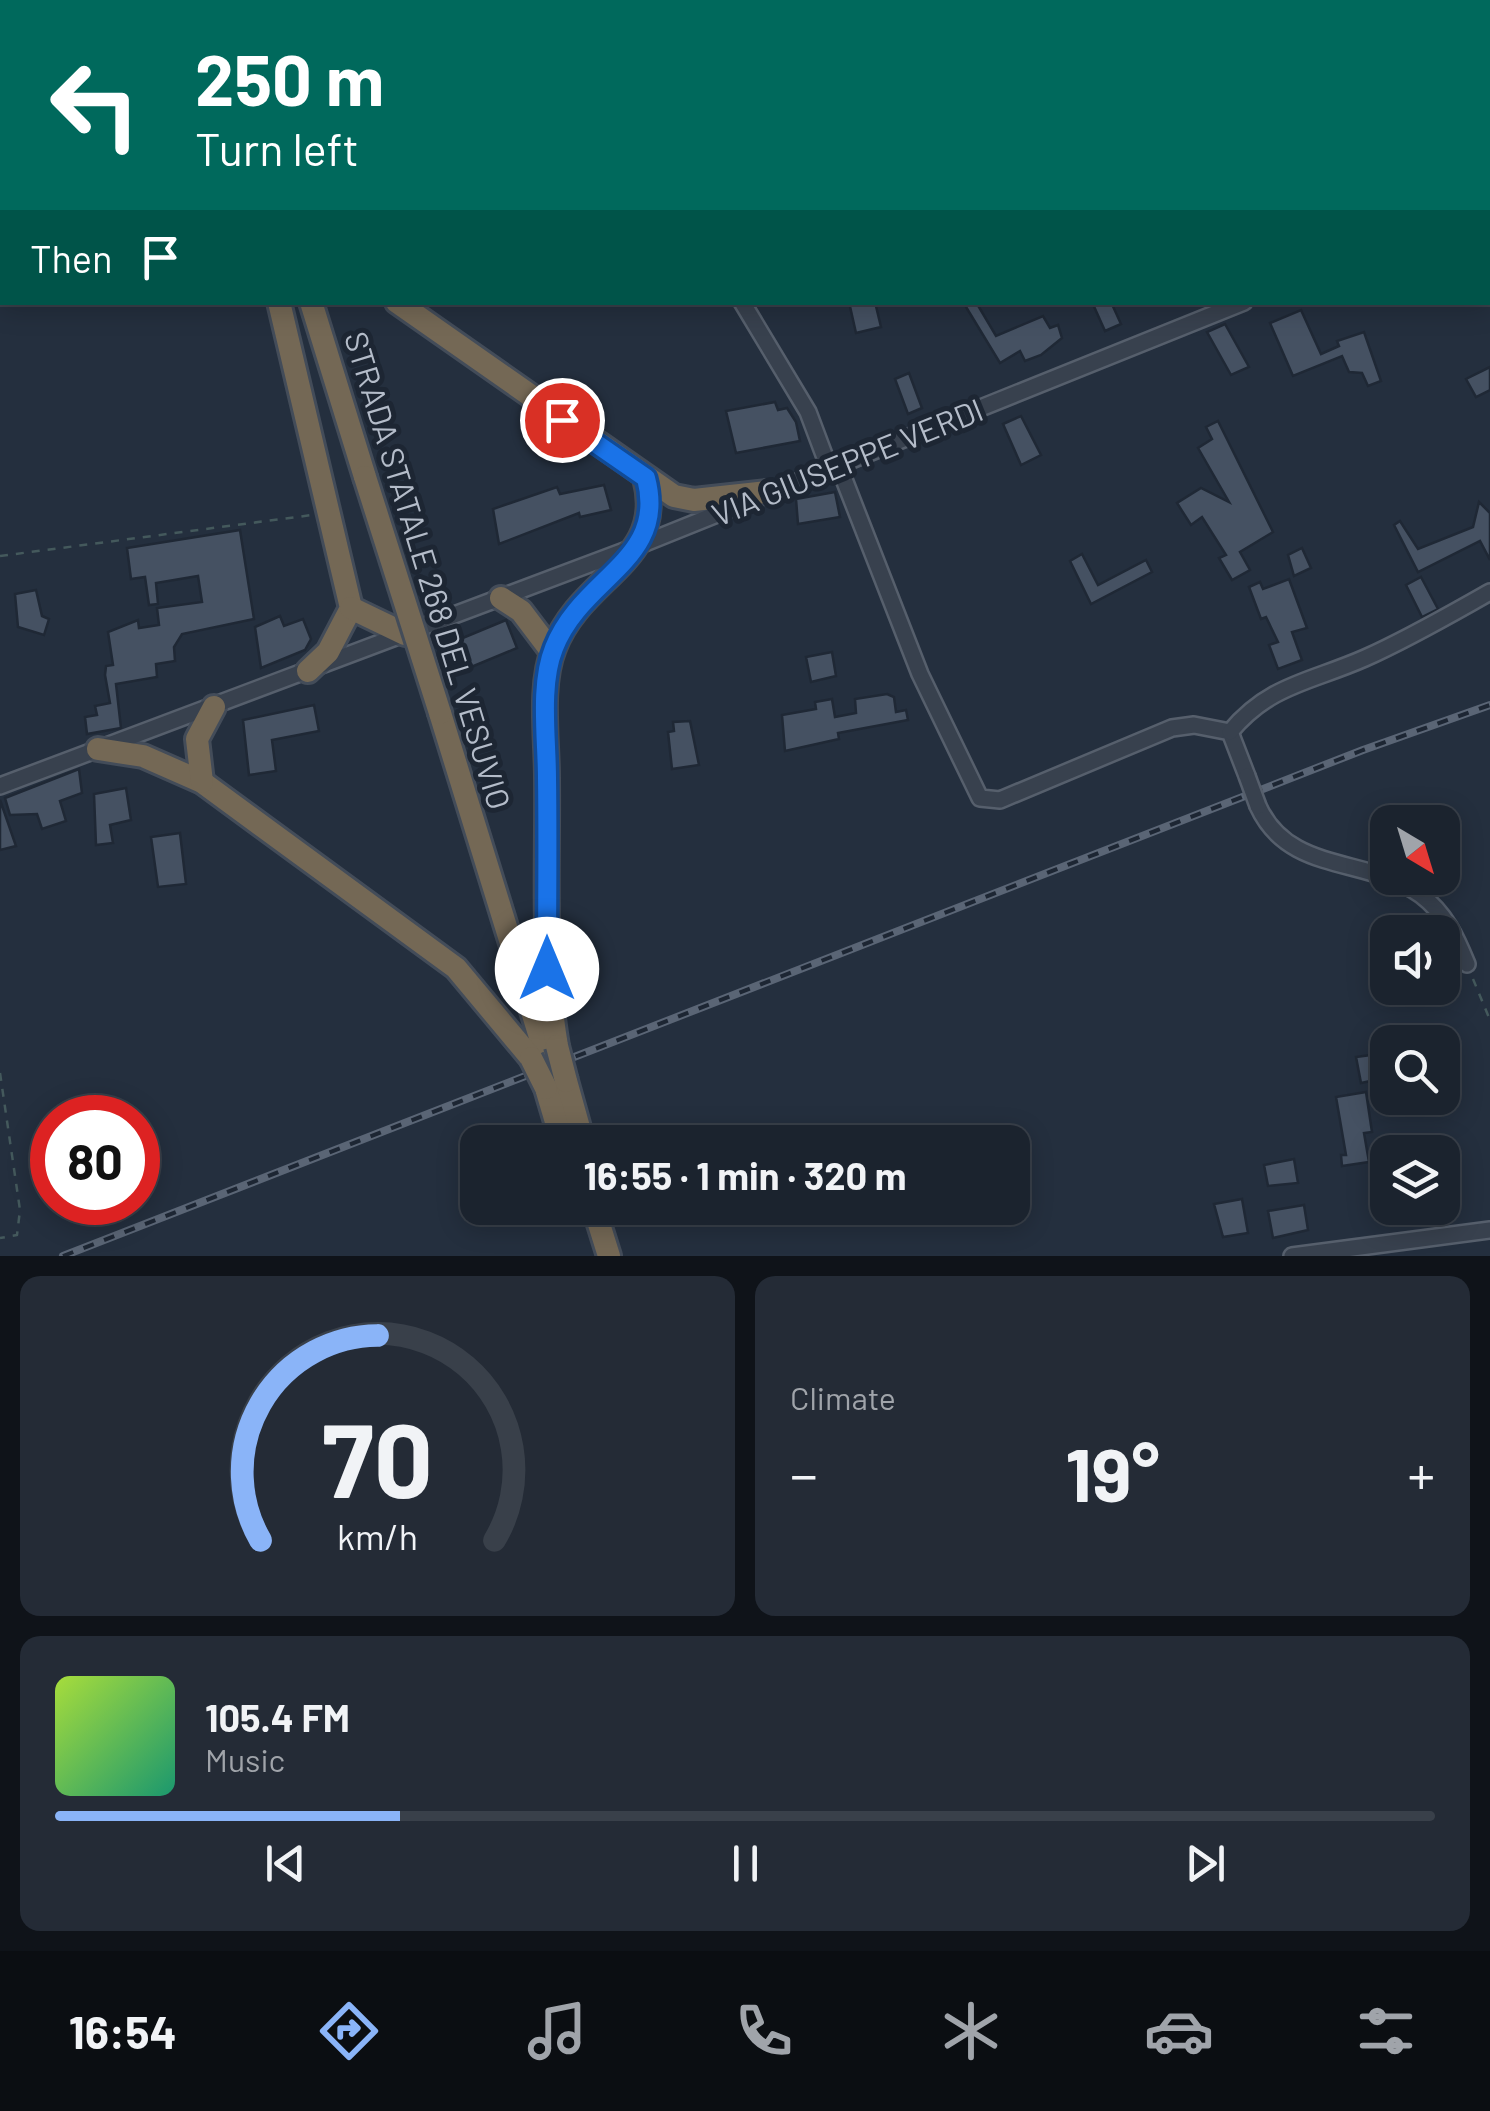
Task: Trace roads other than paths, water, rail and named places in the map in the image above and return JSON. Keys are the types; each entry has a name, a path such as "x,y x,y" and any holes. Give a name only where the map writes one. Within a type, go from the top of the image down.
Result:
{"highway":[{"path":"280,305 350,608 328,652 308,672"},
{"name":"STRADA STATALE 268 DEL VESUVIO","path":"311,305 544,1052"},
{"path":"401,305 674,496 694,500 766,492"},
{"path":"569,1125 544,1052 546,753 552,652 567,621 590,590 640,545 652,507 646,478"},
{"path":"501,598 522,611 552,652"},
{"path":"350,608 405,634"},
{"path":"202,782 197,738 214,707"},
{"path":"98,749 143,756 202,782 456,968 544,1052"},
{"path":"556,1085 560,1125"},
{"path":"556,1085 574,1125"},
{"path":"598,1225 608,1252"}],"street":[{"path":"744,305 808,412 834,466 920,674 980,798 1000,800 1172,728 1194,725 1230,732"},
{"name":"VIA GIUSEPPE VERDI","path":"0,786 640,545 1236,305"},
{"path":"1230,732 1259,700 1362,660 1490,592"},
{"path":"1230,732 1258,806 1274,834 1297,852 1393,880 1423,896 1452,927 1467,964"},
{"path":"1292,1256 1490,1230"}],"railway":[{"path":"63,1256 1363,750 1490,705"}]}
